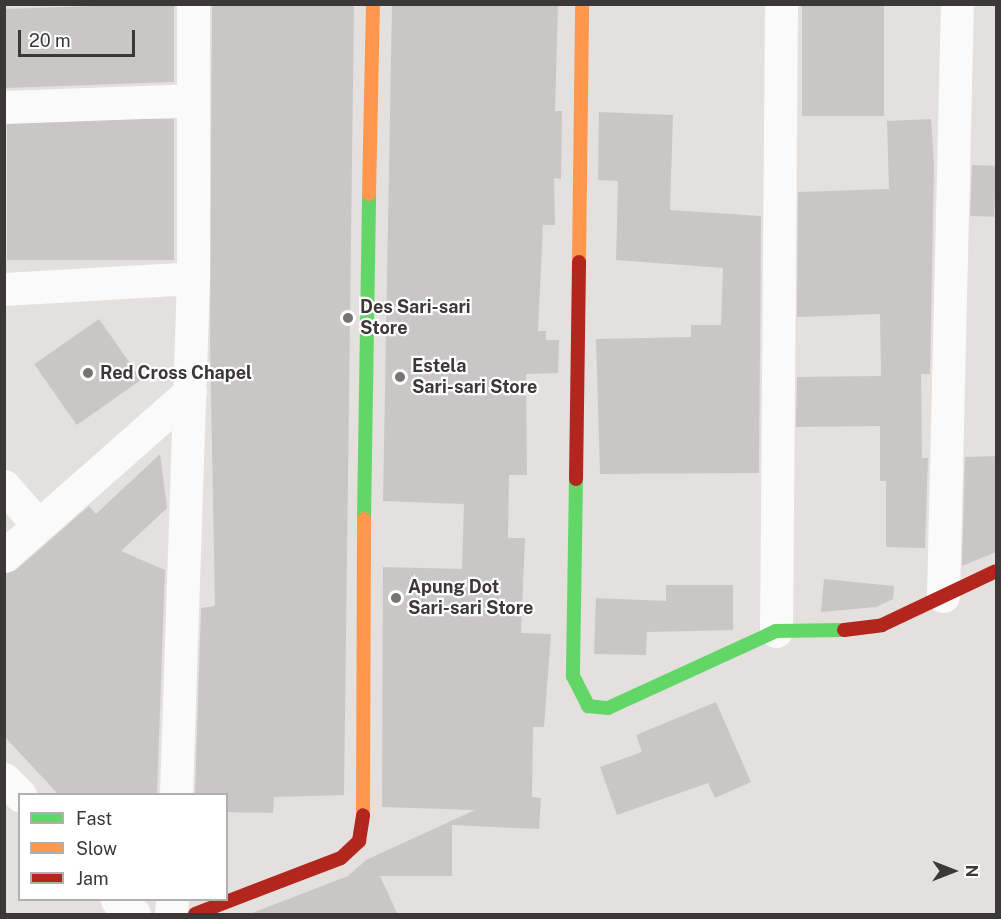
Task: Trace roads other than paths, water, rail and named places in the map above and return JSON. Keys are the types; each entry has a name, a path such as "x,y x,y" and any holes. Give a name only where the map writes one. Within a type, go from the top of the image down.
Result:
{"street":[{"path":"176,793 193,278 191,100 193,4"},
{"path":"195,915 341,858 359,841 363,818 364,365 373,4"},
{"path":"582,4 573,676 588,706 608,708 776,631 852,630 882,625 996,571"},
{"path":"776,631 781,4"},
{"path":"943,596 957,4"},
{"path":"4,106 191,100"},
{"path":"4,289 193,278"},
{"path":"4,556 190,392"},
{"path":"4,486 38,525"},
{"path":"4,779 18,793"},
{"path":"118,901 134,915"}],"place":[{"name":"Des Sari-sari Store","path":"348,318"},
{"name":"Red Cross Chapel","path":"88,373"},
{"name":"Estela Sari-sari Store","path":"400,377"},
{"name":"Apung Dot Sari-sari Store","path":"396,598"}]}
